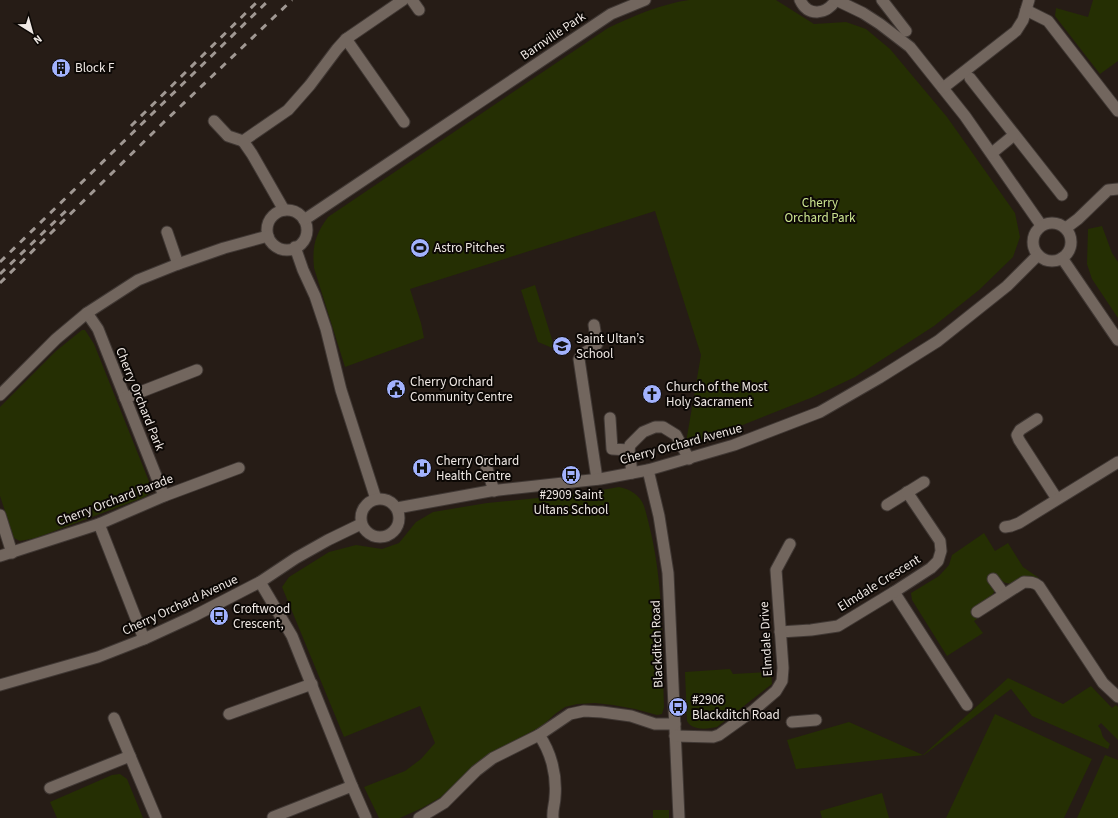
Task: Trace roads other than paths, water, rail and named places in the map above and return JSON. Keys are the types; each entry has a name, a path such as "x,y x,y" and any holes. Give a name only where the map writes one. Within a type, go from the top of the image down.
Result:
{"street":[{"path":"243,140 288,110 310,85 346,39 403,0"},
{"path":"412,0 419,10"},
{"name":"Barnville Park","path":"304,220 611,14 645,0"},
{"path":"800,0 807,9 813,12 827,10 836,0 863,13 910,47 992,153 1041,225"},
{"path":"882,0 906,31"},
{"path":"943,88 1016,30 1023,20 1028,5 1048,21 1118,111"},
{"path":"880,24 890,10"},
{"path":"346,39 404,122"},
{"path":"970,78 1062,195"},
{"path":"214,121 228,136 243,140 284,210"},
{"path":"992,153 1014,135"},
{"path":"1066,228 1078,219 1108,190 1118,189"},
{"path":"284,210 296,212 304,220 306,226 306,232 301,244 289,249 282,249 271,242 267,230 270,219 279,211 284,210"},
{"path":"1053,222 1066,228 1071,237 1071,245 1069,252 1062,258 1056,261 1049,261 1038,255 1033,247 1033,237 1041,225 1053,222"},
{"path":"167,232 178,264"},
{"path":"0,394 56,339 87,313 138,280 224,248 268,236"},
{"path":"295,247 303,270 315,296 326,329 341,390 376,499"},
{"name":"Cherry Orchard Avenue","path":"397,508 494,491 597,479 648,470 750,440 820,412 879,378 938,341 1007,286 1038,255"},
{"path":"1062,258 1118,340"},
{"name":"Cherry Orchard Park","path":"87,313 98,330 164,496"},
{"path":"594,325 597,344 582,354 580,359 597,479"},
{"path":"125,398 197,370"},
{"path":"610,418 612,449 629,450"},
{"path":"1037,418 1020,430 1017,435 1057,499"},
{"path":"632,473 629,450 630,445 643,432 655,427 663,427 676,435 689,459"},
{"path":"485,462 494,491"},
{"path":"1004,527 1019,523 1118,462"},
{"name":"Cherry Orchard Parade","path":"0,556 99,524 164,496 239,468"},
{"name":"Blackditch Road","path":"648,470 659,516 668,573 679,818"},
{"path":"887,505 924,482"},
{"name":"Elmdale Crescent","path":"780,632 838,626 894,592 938,561 941,551 940,542 907,492"},
{"path":"376,499 385,499 392,502 397,508 400,518 397,528 392,534 377,538 370,535 361,524 361,513 364,507 376,499"},
{"path":"0,515 12,553"},
{"path":"99,524 144,639"},
{"name":"Cherry Orchard Avenue","path":"0,685 98,657 144,639 194,616 260,582 296,558 361,524"},
{"name":"Elmdale Drive","path":"676,736 716,736 724,732 776,691 782,681 783,675 776,570 790,544"},
{"path":"993,579 1004,594"},
{"path":"260,582 292,636 366,818"},
{"path":"977,612 1024,582 1030,582 1039,586 1103,683 1118,698"},
{"path":"894,592 967,705"},
{"path":"230,714 312,684"},
{"path":"419,818 444,803 476,771 494,758 539,735 570,714 584,711 614,713 662,725 675,724"},
{"path":"114,718 156,818"},
{"path":"792,722 816,720"},
{"path":"539,735 549,751 551,759 556,789 553,818"},
{"path":"50,788 130,756"},
{"path":"273,817 352,786"}],"railway":[{"path":"131,126 259,0"},
{"path":"0,262 269,0"},
{"path":"0,283 163,123 292,0"},
{"path":"0,274 70,207"}],"place":[{"name":"Block F","path":"61,68"},
{"name":"Astro Pitches","path":"420,248"},
{"name":"Saint Ultan’s School","path":"562,346"},
{"name":"Cherry Orchard Community Centre","path":"396,389"},
{"name":"Church of the Most Holy Sacrament","path":"652,394"},
{"name":"Cherry Orchard Health Centre","path":"422,468"},
{"name":"#2909 Saint Ultans School","path":"571,475"},
{"name":"Croftwood Crescent,","path":"219,616"},
{"name":"#2906 Blackditch Road","path":"678,707"}]}
